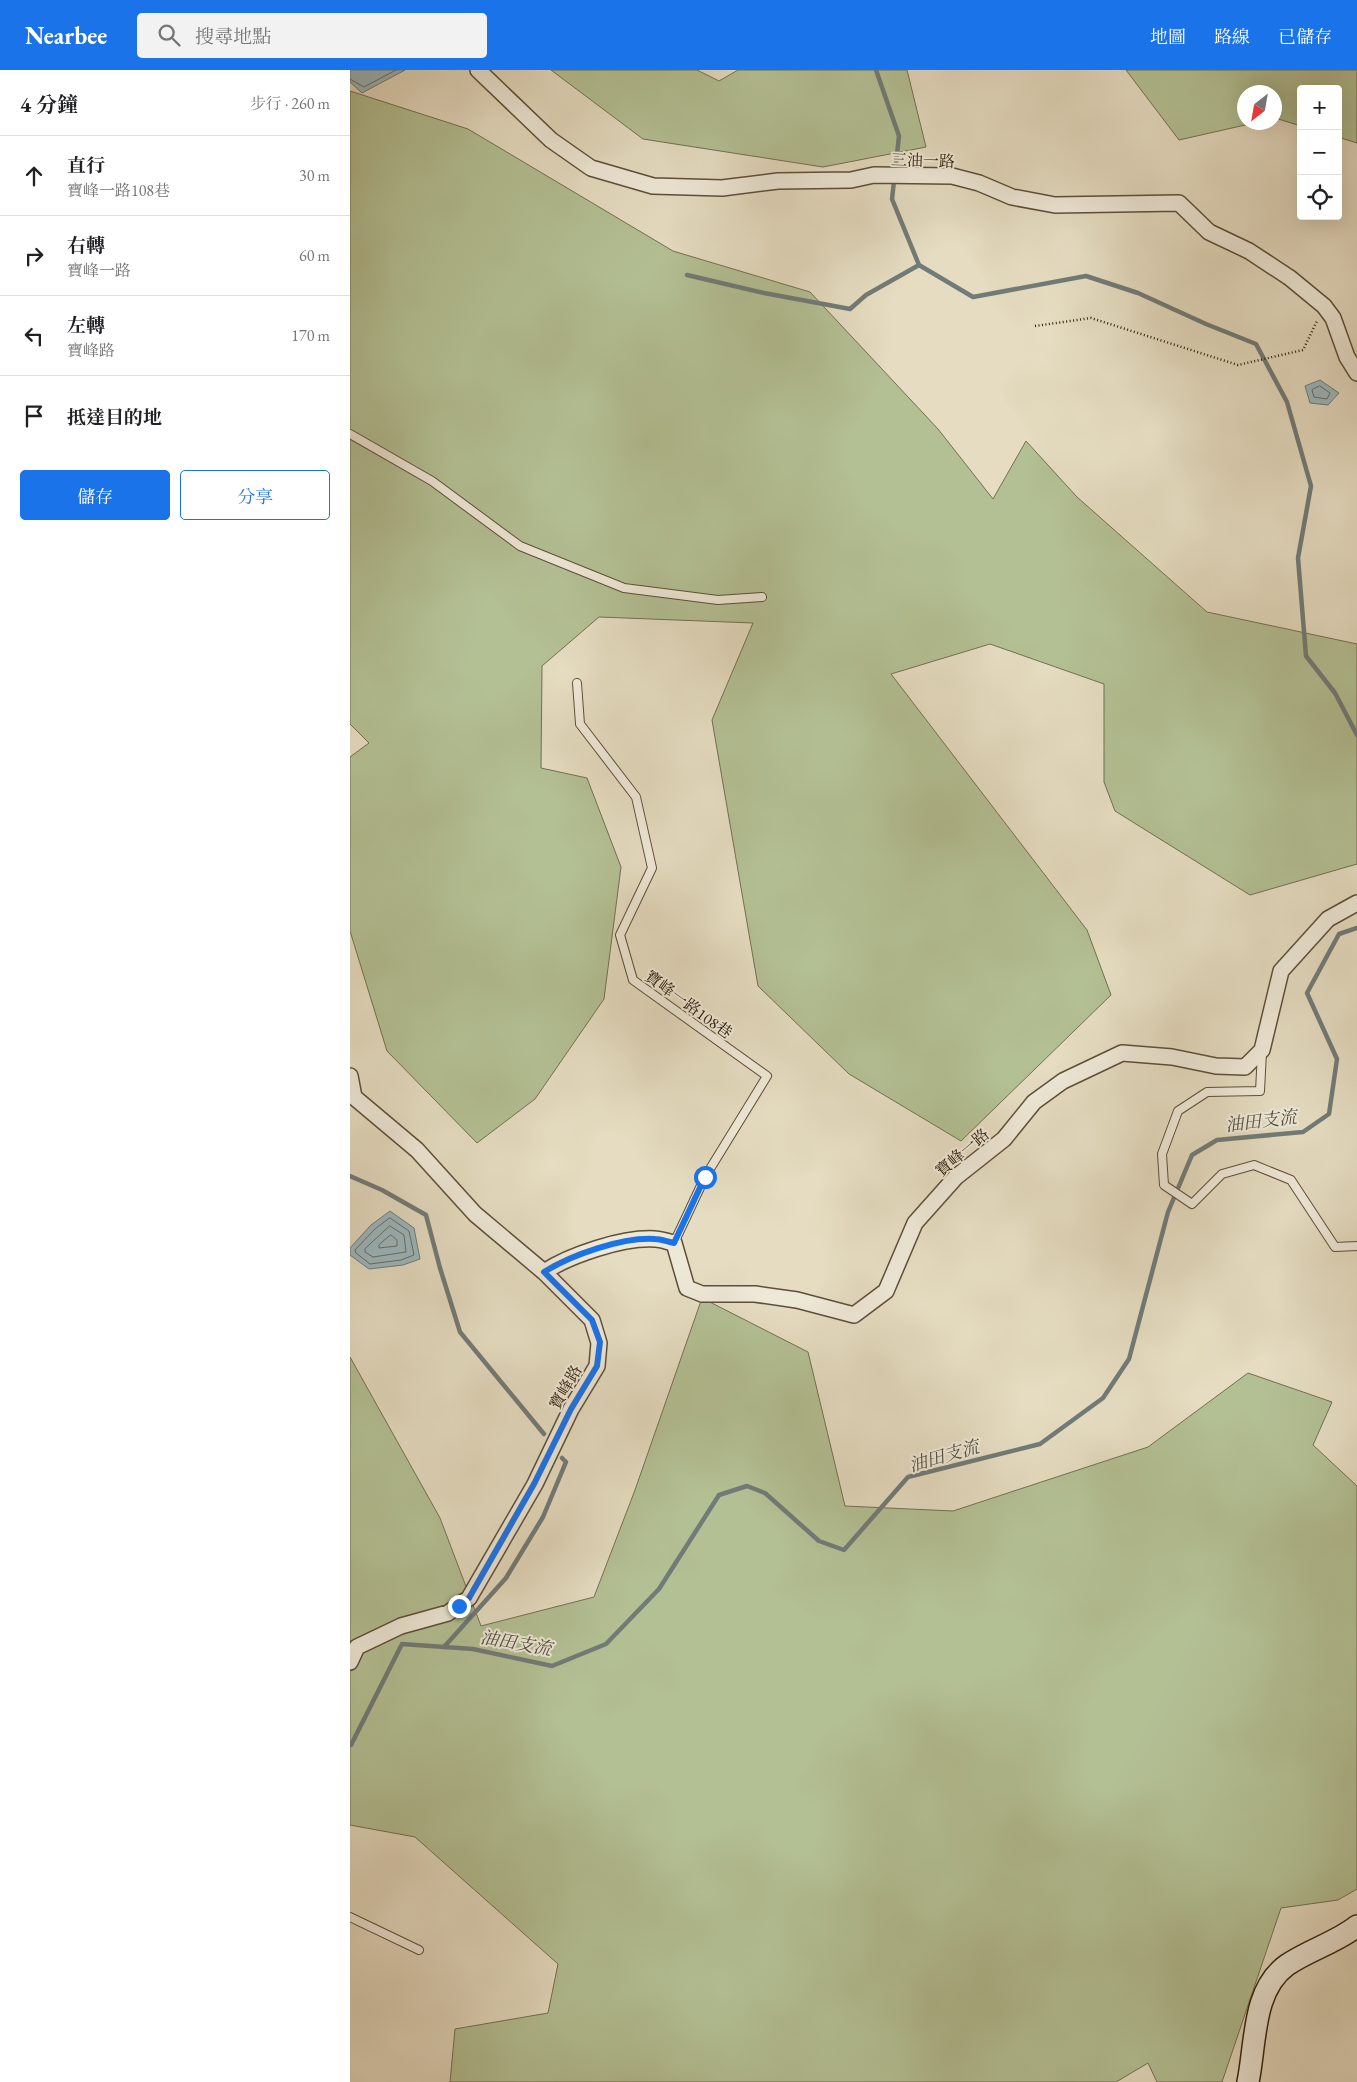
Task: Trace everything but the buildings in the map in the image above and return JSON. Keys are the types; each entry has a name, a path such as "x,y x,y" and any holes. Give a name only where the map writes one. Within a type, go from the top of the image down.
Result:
{"street":[{"name":"三油一路","path":"478,70 551,140 591,168 653,186 722,188 778,181 852,180 874,175 952,176 979,183 1012,198 1055,205 1179,203 1209,232 1249,251 1290,278 1324,306 1333,318 1348,358 1357,373"},
{"path":"1262,1050 1281,971 1328,919 1357,903"},
{"name":"寶峰一路","path":"674,1243 686,1288 702,1294 755,1294 797,1300 854,1315 886,1291 915,1223 956,1177 1004,1139 1034,1102 1064,1081 1122,1053 1172,1057 1216,1066 1244,1067 1262,1050"},
{"name":"寶峰路","path":"350,1076 354,1097 417,1150 475,1214 544,1272 592,1320 600,1342 597,1366 571,1409 534,1484 469,1598 448,1613 401,1626 357,1647 350,1662"},
{"path":"544,1272 560,1262 620,1243 655,1239 674,1243"},
{"path":"1248,2082 1260,2006 1272,1982 1286,1966 1357,1926"}],"lane":[{"path":"350,434 432,481 520,546 624,588 718,600 762,597"},
{"name":"寶峰一路108巷","path":"577,683 580,724 636,797 652,868 620,935 633,980 767,1076 705,1177 674,1243"},
{"path":"1262,1050 1260,1091 1206,1092 1178,1111 1162,1154 1164,1185 1192,1204 1222,1174 1254,1165 1291,1180 1335,1247 1357,1246"},
{"path":"350,1917 419,1950"}],"path":[{"path":"1036,326 1091,318 1238,365 1303,350 1324,306"}],"green space":[{"path":"551,70 697,70 719,81 738,70 907,70 926,147 823,167 643,139"},
{"path":"1126,70 1357,70 1357,143 1342,138 1342,85 1297,85 1297,125 1282,120 1282,85 1237,85 1237,127 1179,140"},
{"path":"350,91 468,129 673,251 810,292 938,429 993,499 1026,441 1077,497 1207,612 1357,644 1357,864 1250,895 1115,811 1104,782 1104,684 990,644 891,674 1087,930 1111,995 961,1141 849,1074 758,986 712,720 753,623 599,617 542,666 541,768 587,778 621,867 604,999 535,1099 477,1143 387,1051 350,931 350,757 369,743 350,724"},
{"path":"702,1298 808,1352 845,1506 953,1511 1148,1447 1248,1373 1332,1402 1313,1445 1357,1486 1357,1889 1338,1900 1281,1908 1222,2082 1157,2082 1148,2063 1116,2082 450,2082 455,2029 548,2013 558,1964 415,1837 350,1825 350,1357 440,1518 481,1626 594,1597 635,1490"}],"water":[{"path":"350,70 405,70 362,93 350,82"},
{"path":"1320,380 1339,393 1328,405 1310,403 1305,386"},
{"path":"390,1211 414,1228 420,1259 403,1265 369,1269 350,1255 350,1248 371,1225"}],"waterway":[{"path":"876,70 899,136 892,199 919,265 973,297 1086,276 1138,293 1256,344 1287,402 1311,486 1298,558 1306,656 1335,693 1357,735"},
{"path":"687,275 764,293 850,309 866,295 919,265"},
{"name":"油田支流","path":"351,1745 402,1644 473,1649 552,1666 606,1644 659,1589 719,1495 747,1486 765,1493 819,1541 844,1550 908,1477 1040,1444 1103,1398 1129,1359 1168,1212 1192,1155 1217,1140 1303,1132 1329,1114 1337,1059 1307,993 1339,934 1357,928"},
{"path":"350,1176 382,1190 426,1215 460,1332 544,1434"},
{"path":"444,1647 506,1578 543,1517 566,1462 562,1458"}],"route":[{"path":"459,1606 469,1598 534,1484 571,1409 597,1366 600,1342 592,1320 544,1272 560,1262 620,1243 655,1239 674,1243 705,1177"}]}
